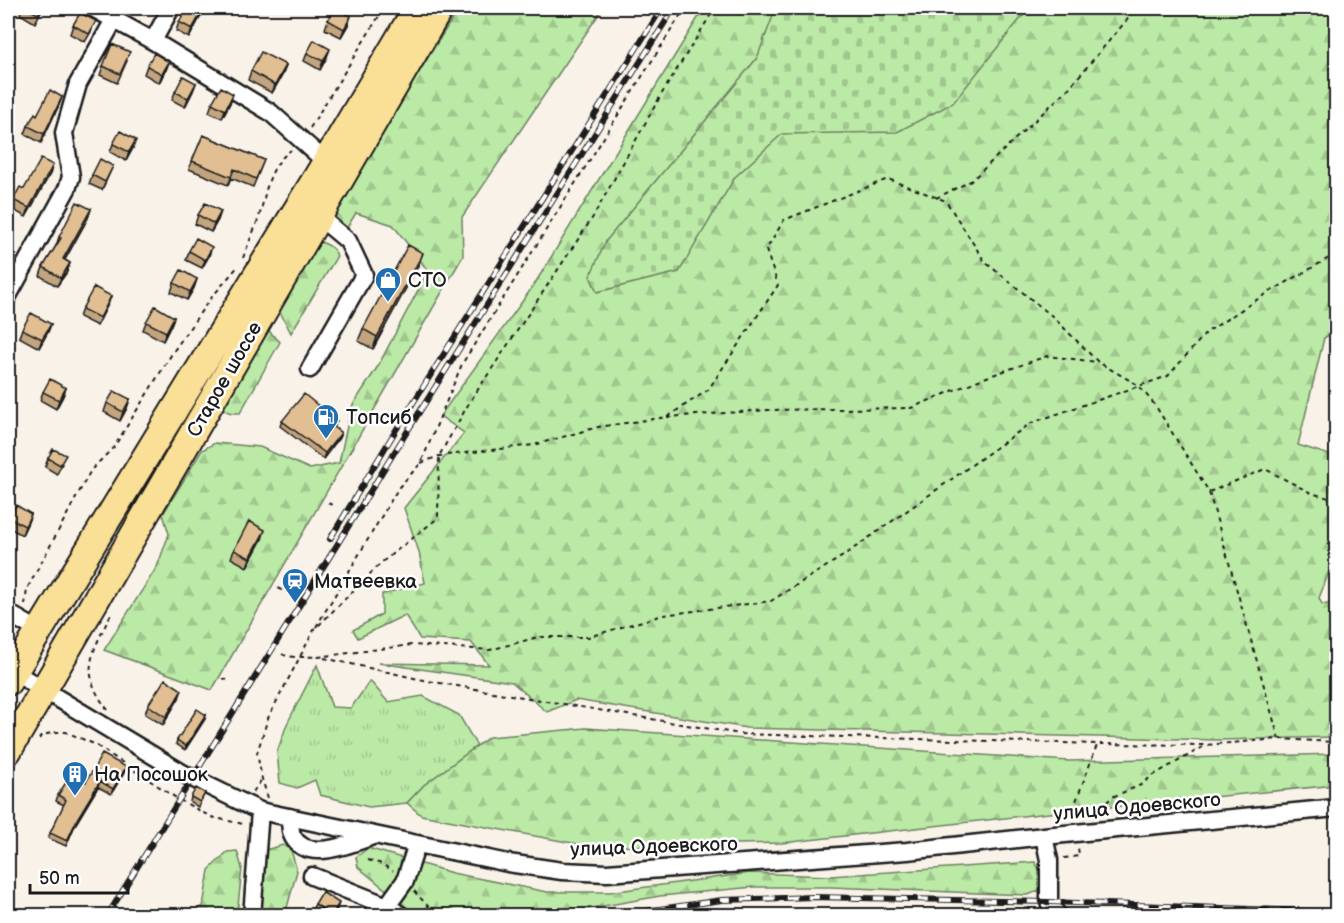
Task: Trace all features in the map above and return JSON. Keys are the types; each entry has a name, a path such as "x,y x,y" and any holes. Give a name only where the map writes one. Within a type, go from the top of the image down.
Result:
{"highway":[{"name":"Старое шоссе","path":"11,677 30,626 326,161 417,8"},
{"name":"Старое шоссе","path":"8,751 440,8"}],"street":[{"path":"93,8 153,40 270,112 326,161"},
{"path":"153,40 171,8"},
{"path":"8,296 67,189 71,177 64,133 78,84 114,20"},
{"path":"310,369 364,275 348,241 318,216"},
{"path":"8,613 30,626"},
{"name":"улица Одоевского","path":"11,677 44,689 183,774 271,818 508,863 562,871 607,873 907,851 1336,808"},
{"path":"252,915 271,818 300,845 310,850 323,850 374,836"},
{"path":"1044,836 1049,860 1050,902 1058,915"},
{"path":"387,906 405,881 417,844"},
{"path":"312,876 387,906 402,915"}],"path":[{"path":"36,741 42,735 66,732 94,744 178,799 211,817 271,818 257,753 268,717 314,630 399,487 420,463 462,364 685,8"},
{"path":"314,630 382,562 438,518 439,456 469,403 593,217 661,95 715,8"},
{"path":"936,198 971,181 1061,96 1137,8"},
{"path":"667,417 708,390 778,285 766,250 784,220 888,179 946,201 985,262 1052,316 1098,362 1138,386 1155,405 1209,492 1279,739"},
{"path":"318,657 411,645 490,650 538,637 588,637 663,615 771,601 843,556 1031,423 1168,376 1207,332 1261,297 1336,254"},
{"path":"30,626 24,602 27,589 91,470 114,447 173,352 207,303 241,263"},
{"path":"420,463 439,456 534,445 598,427 667,417 768,410 911,408 981,379 1047,356 1098,362"},
{"path":"1209,492 1265,468 1311,493 1336,500"},
{"path":"328,503 336,507"},
{"path":"278,588 284,592"},
{"path":"111,614 94,650 89,674 99,698 111,713"},
{"path":"282,654 288,658 318,657 428,681 740,734 1097,744 1206,745 1279,739 1336,742"},
{"path":"223,678 230,682"},
{"path":"1097,744 1072,813 1106,803 1112,797 1141,785 1152,776 1206,745"}],"green space":[{"path":"459,8 603,8 462,217 463,256 212,690 104,650 157,567 169,534 163,514 202,450 215,443 260,447 310,469 339,463 351,408 378,366 428,271 393,225 356,213 345,231 330,220 356,172"},
{"path":"704,8 1336,8 1336,331 1324,338 1298,445 1336,457 1336,554 1319,598 1322,604 1336,604 1336,737 1219,740 747,728 576,700 547,712 512,682 378,663 489,665 471,642 420,639 405,615 358,638 353,630 382,614 382,594 425,583 419,552 404,508 464,433 440,416 534,285"},
{"path":"776,8 1027,8 953,103 897,132 782,134 735,177 679,272 597,292 590,276 606,241 757,58"},
{"path":"317,241 332,248 337,256 291,333 279,310"},
{"path":"269,331 280,342 240,413 224,410 222,404 264,332"},
{"path":"317,665 332,707 351,708 370,681 388,702 423,696 459,715 477,746 424,785 407,803 369,807 320,795 315,780 297,788 280,783 277,752 287,724"},
{"path":"586,728 1069,761 1336,754 1336,785 1049,813 782,843 594,847 421,815 407,803 424,785 489,737"},
{"path":"283,845 291,850 297,871 285,915 258,916 265,850"},
{"path":"368,848 452,873 547,892 610,892 750,873 830,876 1035,862 1045,880 1041,890 1028,895 831,887 754,887 660,896 553,915 409,916 392,907 396,898 358,867 356,857"},
{"path":"237,851 242,868 237,915 192,915 203,906 209,870 227,852"},
{"path":"921,912 984,915 730,915 751,914"}],"building":[{"path":"26,8 42,8 38,14"},
{"path":"188,8 204,8 192,29 179,22"},
{"path":"335,8 351,16 344,29 328,20"},
{"path":"80,13 96,21 89,34 73,25"},
{"path":"314,40 330,49 323,61 307,53"},
{"path":"112,44 130,52 120,74 103,66"},
{"path":"261,52 286,65 275,85 251,71"},
{"path":"154,53 169,62 162,74 147,66"},
{"path":"183,76 196,83 188,98 175,92"},
{"path":"221,87 233,94 225,110 212,103"},
{"path":"50,90 62,97 44,134 28,126 35,113 37,115"},
{"path":"120,131 136,140 129,152 113,144"},
{"path":"203,135 264,160 256,179 234,169 231,177 192,161"},
{"path":"41,159 53,165 29,208 13,200 20,187 24,189"},
{"path":"100,159 113,166 105,182 92,175"},
{"path":"77,202 91,209 63,259 70,263 61,278 43,267 61,238 59,237"},
{"path":"205,203 221,211 214,224 198,215"},
{"path":"196,238 212,247 205,260 189,251"},
{"name":"СТО","path":"408,245 423,253 377,337 363,329"},
{"path":"181,270 197,279 190,292 174,283"},
{"path":"94,287 111,296 100,318 82,309"},
{"path":"155,306 174,317 166,332 146,322"},
{"path":"31,313 51,324 42,339 22,329"},
{"path":"50,379 66,388 59,400 43,392"},
{"path":"114,391 130,399 123,412 107,403"},
{"path":"304,394 337,421 332,426 341,433 325,453 282,421"},
{"path":"53,449 66,455 60,465 48,458"},
{"path":"16,505 31,514 25,526 9,518"},
{"path":"249,521 265,530 250,558 234,550"},
{"path":"165,679 182,690 166,717 148,705"},
{"path":"197,709 206,715 186,746 177,740"},
{"path":"102,754 126,767 113,789 100,781 77,819 67,841 50,833 66,800 58,795 72,773 86,782"},
{"path":"196,788 205,793 200,802 191,797"},
{"path":"322,892 339,903 332,915 315,904"},
{"path":"366,908 379,915 362,915"}],"railway":[{"path":"330,539 396,430 662,8"},
{"path":"107,916 405,435 674,8"},
{"path":"611,916 722,900 813,897 1336,912"}],"place":[{"name":"СТО","path":"388,303"},
{"name":"Топсиб","path":"326,440"},
{"name":"Матвеевка","path":"295,604"},
{"name":"На Посошок","path":"75,797"}]}
